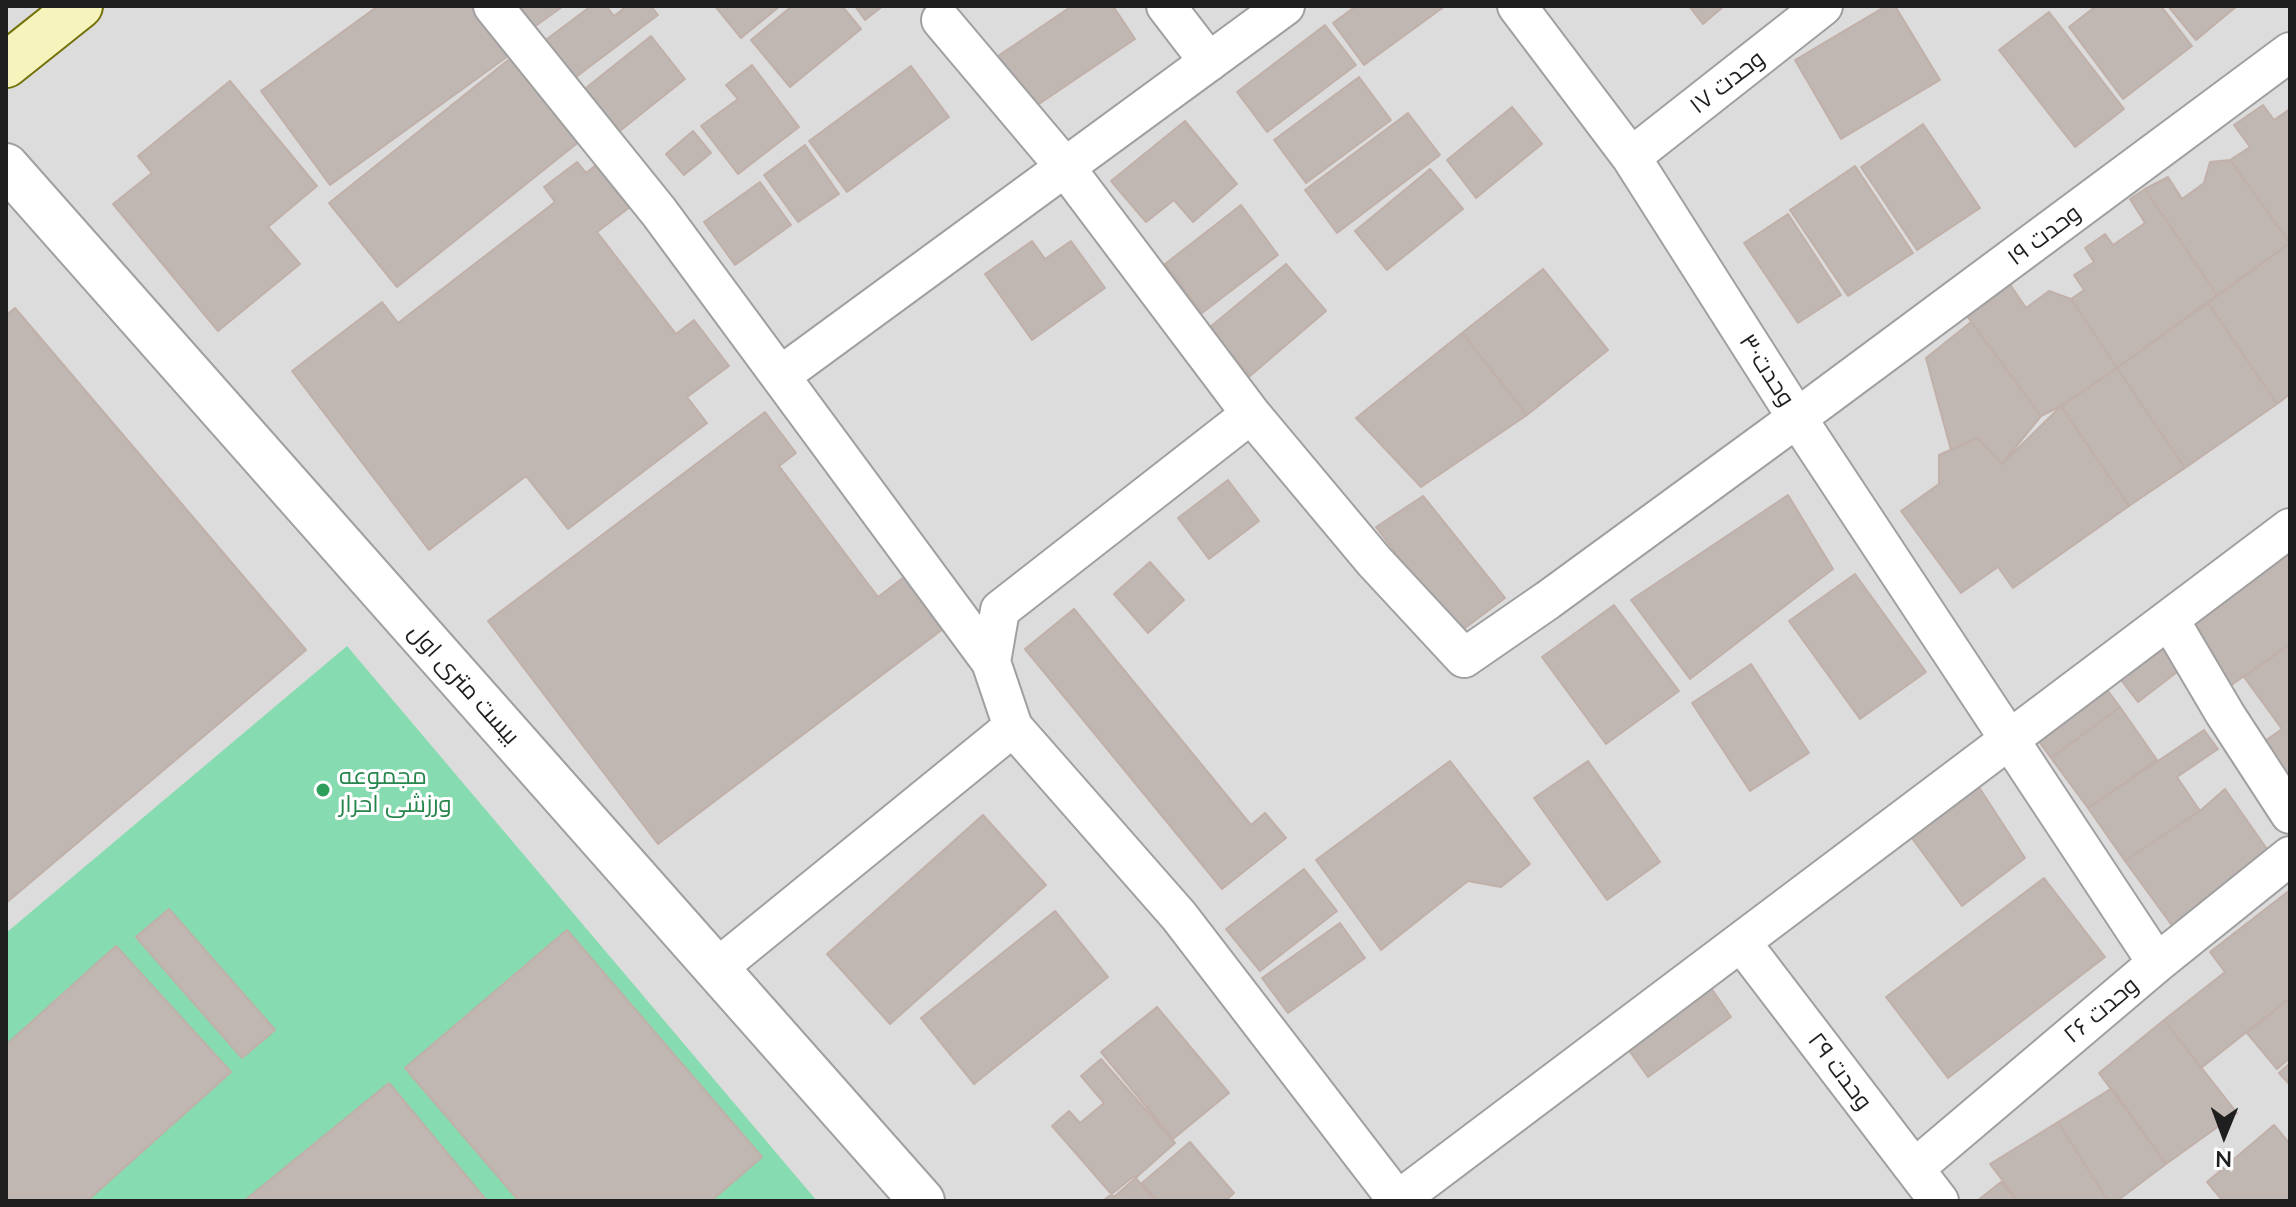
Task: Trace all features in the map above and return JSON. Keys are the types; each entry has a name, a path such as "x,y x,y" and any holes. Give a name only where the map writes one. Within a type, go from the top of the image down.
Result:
{"main road":[{"path":"6,65 80,6"}],"street":[{"path":"493,6 659,212 991,662 1013,727 1179,916 1398,1201 2290,528"},
{"path":"1166,6 1209,62"},
{"path":"780,376 1285,6"},
{"name":"وحدت۳۰","path":"1517,6 1631,157 1797,418 2157,963"},
{"name":"وحدت ۱۷","path":"1631,157 1823,6"},
{"path":"941,20 1065,167 1251,414 1000,610 991,662"},
{"name":"وحدت ۱۹","path":"1251,414 1374,561 1464,658 1797,418 2290,52"},
{"name":"بیست متری اول","path":"6,166 922,1201"},
{"path":"2169,619 2225,714 2290,814"},
{"path":"716,969 1013,727"},
{"name":"وحدت ۲۶","path":"1915,1168 2157,963 2290,856"},
{"name":"وحدت ۲۹","path":"1741,942 1939,1201"}],"shaded area":[{"path":"6,6 2290,6 2290,1201 6,1201"}],"green space":[{"name":"مجموعه ورزشی احرار","path":"347,646 817,1201 6,1201 6,933"}],"building":[{"path":"378,6 482,6 515,51 330,185 261,91"},
{"path":"498,6 562,6 562,7 520,37"},
{"path":"591,6 606,6 614,16 627,6 651,6 658,15 568,83 539,45"},
{"path":"715,6 780,6 741,38"},
{"path":"792,6 842,6 861,29 790,87 751,40"},
{"path":"855,6 883,6 865,20"},
{"path":"1072,6 1113,6 1135,39 1033,108 998,56"},
{"path":"1356,6 1445,6 1364,65 1333,23"},
{"path":"1689,6 1724,6 1703,24"},
{"path":"1886,6 1895,6 1940,80 1841,139 1795,60"},
{"path":"2096,6 2161,6 2192,46 2123,99 2069,27"},
{"path":"2168,6 2237,6 2196,40"},
{"path":"2049,12 2124,109 2075,147 1999,50"},
{"path":"1325,25 1356,65 1267,132 1237,92"},
{"path":"651,36 685,79 606,142 572,99"},
{"path":"512,57 580,141 397,287 329,203"},
{"path":"752,65 799,127 738,174 701,126 738,99 726,85"},
{"path":"911,66 949,117 847,192 809,141"},
{"path":"1359,77 1391,120 1306,183 1274,140"},
{"path":"230,81 317,186 268,227 300,264 218,331 113,204 152,173 138,156"},
{"path":"2263,105 2274,120 2290,109 2290,243 2230,160 2250,147 2234,125"},
{"path":"1512,107 1542,144 1476,198 1447,160"},
{"path":"1408,113 1440,155 1337,233 1305,190"},
{"path":"1185,121 1237,184 1193,222 1174,200 1146,222 1111,181"},
{"path":"1923,124 1980,208 1917,250 1861,167"},
{"path":"693,131 711,153 684,175 666,154"},
{"path":"805,145 839,194 798,222 764,175"},
{"path":"2230,160 2290,243 2217,295 2145,189 2168,177 2182,199 2204,183 2210,162"},
{"path":"601,161 634,204 597,232 676,334 694,320 729,366 687,397 707,423 568,529 526,476 429,550 292,371 382,302 398,323 555,202 544,187 577,162 586,173"},
{"path":"1855,166 1913,253 1848,296 1790,210"},
{"path":"1430,169 1463,209 1387,270 1355,231"},
{"path":"760,182 791,225 735,265 704,222"},
{"path":"2145,189 2217,295 2117,368 2071,299 2084,290 2074,275 2094,262 2085,248 2105,234 2113,245 2145,223 2130,199"},
{"path":"1241,205 1278,255 1202,313 1165,264"},
{"path":"1788,214 1841,295 1798,323 1744,243"},
{"path":"1032,241 1045,259 1071,241 1105,288 1032,340 985,274"},
{"path":"2290,243 2290,394 2277,404 2208,303"},
{"path":"1286,264 1326,311 1250,376 1209,328"},
{"path":"1543,269 1608,350 1527,415 1462,333"},
{"path":"2009,283 2026,308 2049,291 2071,299 2117,368 2041,416 1967,316"},
{"path":"2208,303 2277,404 2185,468 2117,368"},
{"path":"15,308 306,650 6,903 6,315"},
{"path":"1971,322 2041,416 2002,464 1978,438 1951,450 1926,358"},
{"path":"1462,333 1527,415 1421,487 1356,418"},
{"path":"2117,368 2185,468 2129,506 2061,406"},
{"path":"2061,406 2129,506 2013,588 1998,567 1961,593 1901,511 1939,484 1939,455 1978,438 2002,464"},
{"path":"765,412 796,453 779,466 878,597 908,574 947,626 658,844 488,621"},
{"path":"1228,480 1259,521 1209,559 1178,518"},
{"path":"1788,495 1833,569 1690,679 1631,600"},
{"path":"1423,496 1505,598 1457,634 1376,527"},
{"path":"2290,516 2290,644 2230,686 2169,600"},
{"path":"1150,562 1184,600 1148,633 1114,594"},
{"path":"1855,574 1926,672 1860,719 1789,621"},
{"path":"1614,605 1679,691 1606,744 1542,657"},
{"path":"1074,609 1251,825 1265,813 1286,838 1222,889 1025,649"},
{"path":"2154,626 2185,666 2138,702 2107,662"},
{"path":"2290,644 2290,776 2265,741 2282,729 2244,677"},
{"path":"2084,659 2120,707 2051,758 2016,710"},
{"path":"1751,664 1809,753 1750,791 1692,703"},
{"path":"2120,707 2157,760 2088,808 2051,758"},
{"path":"2204,730 2218,749 2177,777 2200,811 2125,861 2088,808"},
{"path":"1450,761 1530,864 1501,887 1468,881 1381,950 1316,860"},
{"path":"1588,761 1660,862 1607,900 1534,798"},
{"path":"1971,775 2025,858 1962,906 1900,822"},
{"path":"2225,789 2276,862 2176,931 2125,861 2200,811"},
{"path":"983,815 1046,885 890,1024 827,954"},
{"path":"1304,869 1337,911 1260,971 1226,929"},
{"path":"2044,878 2105,957 1948,1078 1886,997"},
{"path":"2290,890 2290,998 2201,1068 2164,1020 2225,972 2210,952"},
{"path":"169,909 275,1030 242,1058 136,937"},
{"path":"1055,911 1108,977 974,1084 921,1018"},
{"path":"1340,923 1365,958 1288,1013 1262,978"},
{"path":"567,930 762,1157 711,1201 519,1201 405,1068"},
{"path":"116,946 231,1072 87,1201 6,1201 6,1045"},
{"path":"1707,982 1731,1017 1648,1077 1623,1042"},
{"path":"2290,998 2290,1058 2277,1069 2247,1033"},
{"path":"1157,1007 1229,1093 1173,1139 1101,1052"},
{"path":"2164,1020 2237,1113 2166,1164 2099,1073"},
{"path":"1101,1059 1175,1143 1114,1197 1052,1126 1069,1111 1080,1123 1104,1103 1081,1076"},
{"path":"2290,1063 2290,1085 2279,1073"},
{"path":"389,1083 487,1201 244,1201"},
{"path":"2112,1088 2166,1164 2117,1201 2108,1201 2058,1122"},
{"path":"2058,1122 2108,1201 2018,1201 1990,1164"},
{"path":"2274,1125 2290,1144 2290,1201 2223,1201 2207,1182"},
{"path":"1190,1142 1234,1193 1225,1201 1158,1201 1142,1183"},
{"path":"1134,1176 1155,1201 1103,1201"},
{"path":"2001,1182 2017,1201 1977,1201"}],"place":[{"name":"مجموعه ورزشی احرار","path":"323,790"}]}
